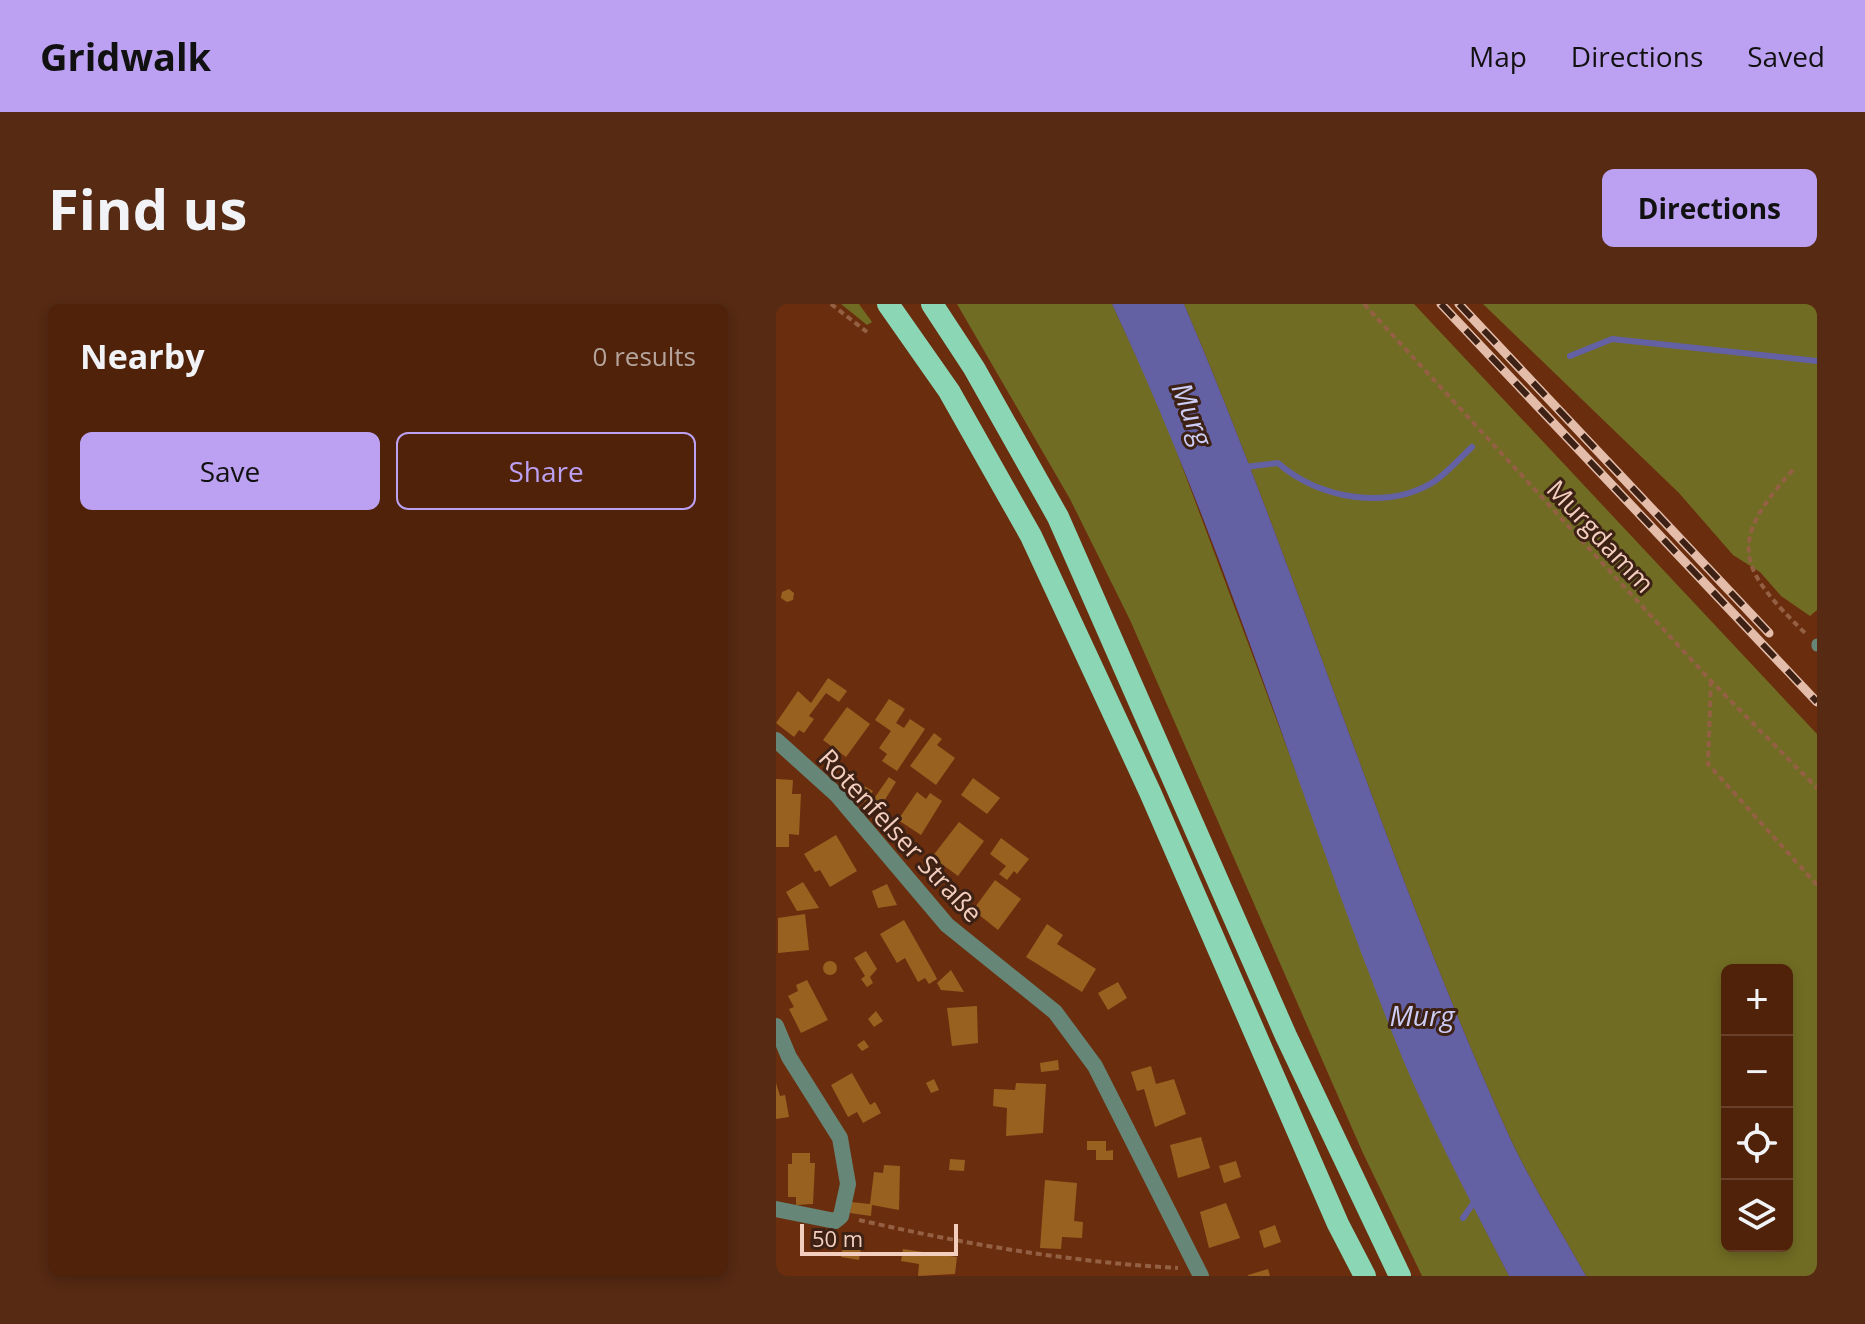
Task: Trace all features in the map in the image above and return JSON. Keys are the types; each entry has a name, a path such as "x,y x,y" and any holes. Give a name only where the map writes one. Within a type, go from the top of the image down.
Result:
{"highway":[{"path":"888,304 949,391 1031,536 1150,792 1332,1210 1365,1276"},
{"path":"932,304 974,368 1058,517 1286,1036 1400,1276"}],"street":[{"name":"Rotenfelser Straße","path":"776,740 837,795 947,925 1055,1012 1095,1066 1199,1273"},
{"path":"776,1026 789,1057 840,1138 848,1184 841,1216 835,1221 776,1209"}],"path":[{"path":"831,304 867,332"},
{"name":"Murgdamm","path":"1364,304 1711,681 1817,788"},
{"path":"1793,470 1777,488 1751,532 1747,556 1758,585 1817,645"},
{"path":"1711,681 1708,764 1817,885"},
{"path":"841,1216 979,1248 1098,1264 1199,1273"}],"shaded area":[{"path":"841,304 859,304 872,322 867,325"},
{"path":"957,304 1112,304 1160,407 1311,812 1467,1193 1509,1276 1422,1276 1362,1151 1130,620 1070,499"},
{"path":"1184,304 1414,304 1817,734 1817,1276 1586,1276 1519,1156 1465,1035 1267,512"},
{"path":"1483,304 1817,304 1817,610 1810,616 1781,596 1760,572 1733,555 1679,493"}],"water":[{"name":"Murg","path":"1112,304 1184,304 1227,407 1465,1035 1519,1156 1586,1276 1509,1276 1446,1152 1389,1025 1223,572 1152,392"}],"building":[{"path":"789,589 794,593 793,600 787,602 781,598 782,592"},
{"path":"828,678 847,691 839,702 826,693 809,716 814,719 804,733 799,730 794,737 776,723 798,691 811,703"},
{"path":"889,699 905,709 896,723 904,728 910,719 925,729 897,771 882,761 887,754 879,748 891,731 875,720"},
{"path":"847,707 870,724 846,757 823,740"},
{"path":"934,733 942,739 937,745 955,758 936,785 910,766"},
{"path":"889,777 896,782 881,806 873,800"},
{"path":"973,778 1000,798 987,814 961,795"},
{"path":"776,779 793,780 792,794 801,794 799,835 789,834 789,847 776,847"},
{"path":"864,786 873,791 865,802 857,797"},
{"path":"917,792 926,799 930,793 942,801 921,835 898,820"},
{"path":"959,822 984,841 958,876 932,857"},
{"path":"836,835 857,871 830,887 820,870 815,872 804,854"},
{"path":"1001,838 1029,859 1017,874 1014,871 1007,880 999,874 1006,866 990,854"},
{"path":"995,880 1021,899 998,930 973,910"},
{"path":"803,882 819,908 797,911 786,892"},
{"path":"887,884 897,905 878,908 872,891"},
{"path":"805,914 809,950 778,953 778,918"},
{"path":"904,920 937,979 929,984 925,978 918,982 905,958 897,963 880,934"},
{"path":"1047,924 1063,935 1057,944 1096,969 1082,992 1026,957"},
{"path":"866,951 877,969 870,977 873,983 867,987 861,979 865,976 854,958"},
{"path":"830,961 837,968 830,975 823,968"},
{"path":"951,970 964,992 941,990 937,983"},
{"path":"807,980 828,1020 801,1033 789,1009 794,1007 788,996 798,991 796,985"},
{"path":"1118,982 1127,998 1108,1010 1098,993"},
{"path":"977,1006 978,1043 952,1046 947,1008"},
{"path":"876,1011 883,1021 874,1027 868,1019"},
{"path":"864,1040 869,1047 862,1051 857,1045"},
{"path":"1058,1060 1059,1070 1041,1072 1040,1063"},
{"path":"1151,1066 1156,1084 1174,1079 1186,1114 1155,1127 1144,1089 1137,1091 1131,1072"},
{"path":"852,1073 870,1105 875,1102 881,1113 863,1123 857,1112 848,1117 831,1085"},
{"path":"934,1079 939,1090 931,1093 926,1083"},
{"path":"776,1083 780,1096 785,1095 789,1117 776,1119"},
{"path":"1016,1083 1046,1084 1043,1133 1006,1136 1007,1108 993,1106 994,1089 1015,1090"},
{"path":"1201,1137 1210,1168 1178,1178 1170,1145"},
{"path":"1087,1141 1106,1141 1106,1151 1113,1150 1113,1160 1096,1160 1096,1150 1087,1150"},
{"path":"792,1153 810,1153 810,1163 815,1163 813,1204 796,1205 796,1197 788,1197 788,1164 792,1164"},
{"path":"950,1159 965,1160 964,1171 949,1170"},
{"path":"1236,1161 1241,1177 1224,1183 1219,1166"},
{"path":"884,1165 900,1166 899,1210 872,1205 871,1216 850,1213 851,1202 870,1204 874,1172 883,1173"},
{"path":"1045,1180 1077,1183 1074,1221 1083,1222 1082,1238 1062,1237 1061,1249 1040,1248"},
{"path":"1226,1203 1240,1238 1209,1248 1200,1212"},
{"path":"1275,1225 1281,1242 1264,1248 1259,1231"},
{"path":"844,1238 862,1242 859,1260 841,1257"},
{"path":"903,1249 957,1257 955,1274 918,1276 919,1264 901,1261"},
{"path":"1268,1269 1270,1276 1248,1276 1248,1275"}],"waterway":[{"path":"1570,356 1612,339 1817,361"},
{"path":"1245,467 1278,463 1313,485 1354,497 1375,498 1396,496 1435,481 1472,447"},
{"path":"1463,1218 1477,1198"}],"railway":[{"path":"1441,304 1817,702"},
{"path":"1459,304 1769,633"}]}
